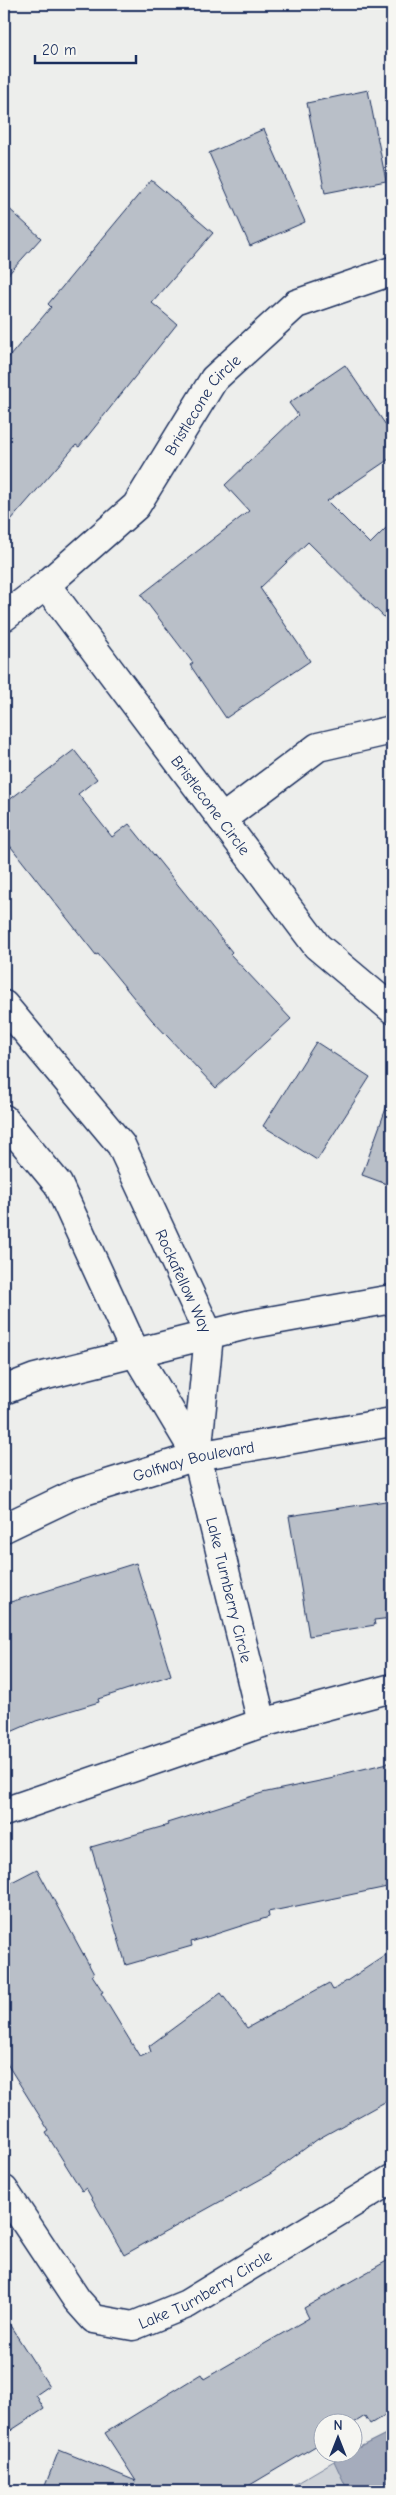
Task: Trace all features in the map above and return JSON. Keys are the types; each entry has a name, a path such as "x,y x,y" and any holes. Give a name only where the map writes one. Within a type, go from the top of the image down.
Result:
{"street":[{"name":"Bristlecone Circle","path":"4,617 46,585 136,506 214,380 296,304 392,271"},
{"name":"Bristlecone Circle","path":"46,585 317,946 392,1009"},
{"path":"222,819 318,747 392,730"},
{"name":"Rockafellow Way","path":"4,1005 121,1145 209,1336 197,1456"},
{"path":"4,1118 58,1184 136,1354 197,1456"},
{"path":"4,1390 35,1378 247,1325 392,1299"},
{"name":"Golfway Boulevard","path":"4,1528 75,1494 197,1456 392,1422"},
{"name":"Lake Turnberry Circle","path":"197,1456 262,1723"},
{"path":"4,1812 262,1723 392,1688"},
{"name":"Lake Turnberry Circle","path":"4,2190 77,2300 94,2318 133,2326 187,2304 392,2179"}],"shaded area":[{"path":"392,2431 392,2491 283,2491 332,2462 364,2462 364,2445"}],"water":[{"path":"392,2431 392,2491 348,2491 334,2462 364,2462 364,2445"}],"building":[{"path":"368,90 386,181 325,193 307,103"},
{"path":"264,129 305,222 250,246 209,153"},
{"path":"151,180 213,233 152,303 177,324 79,447 76,445 4,528 4,363 51,307 48,304"},
{"path":"4,204 41,238 4,279"},
{"path":"345,365 392,434 392,457 327,501 370,544 392,522 392,625 308,542 260,588 310,661 226,718 190,665 193,663 141,595 249,511 225,485 298,415 289,403"},
{"path":"74,750 97,779 78,794 112,837 129,824 232,952 230,954 291,1019 216,1088 152,1020 98,954 96,955 4,838 4,804"},
{"path":"316,1042 370,1077 317,1160 263,1126"},
{"path":"389,1100 392,1100 392,1186 362,1175"},
{"path":"392,1500 392,1618 374,1620 375,1625 309,1636 289,1516"},
{"path":"136,1563 171,1675 98,1699 99,1702 36,1721 4,1735 4,1604"},
{"path":"392,1762 392,1886 268,1912 269,1917 191,1942 192,1946 126,1965 91,1847 168,1825 167,1823 262,1793 334,1778 334,1776"},
{"path":"37,1869 94,1974 92,1975 103,1992 101,1993 140,2057 151,2052 149,2046 221,1993 247,2028 329,1983 333,1990 392,1951 392,2098 318,2139 270,2174 124,2255 86,2188 82,2191 46,2133 49,2131 4,2059 4,1886"},
{"path":"392,2258 392,2411 370,2424 364,2417 364,2412 314,2412 314,2447 240,2491 43,2491 59,2450 136,2481 105,2433 201,2374 204,2379 309,2318 304,2308"},
{"path":"4,2316 49,2386 36,2395 44,2409 4,2435"}]}
